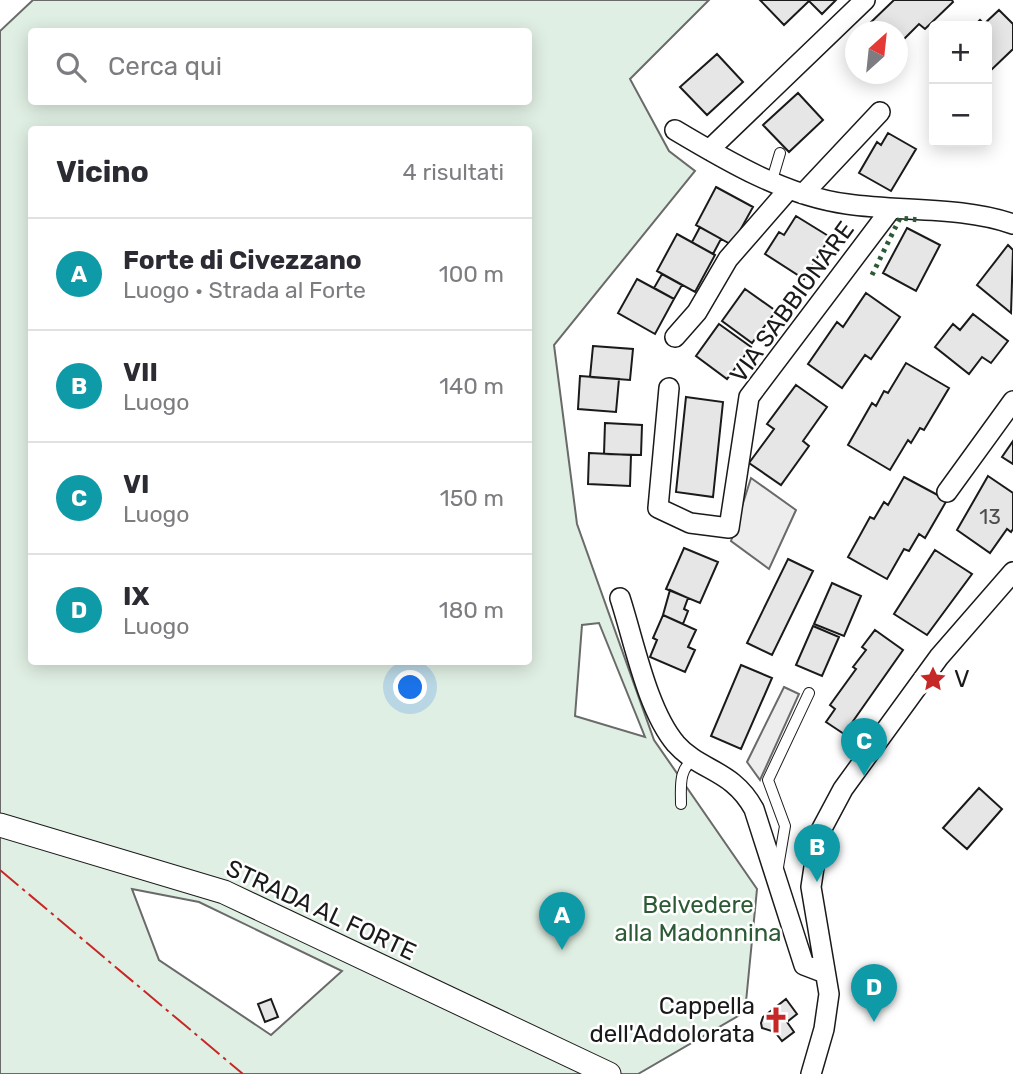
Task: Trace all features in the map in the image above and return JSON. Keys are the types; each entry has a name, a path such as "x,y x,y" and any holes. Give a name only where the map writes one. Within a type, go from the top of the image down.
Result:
{"street":[{"path":"709,150 865,0"},
{"path":"675,337 698,312 728,259 788,187 880,112"},
{"name":"VIA SABBIONARE","path":"675,130 709,150 788,187 844,204 928,210 996,218 1013,223"},
{"name":"VIA SABBIONARE","path":"670,388 658,508 690,523 729,528 749,397 891,209"},
{"path":"947,492 1013,401"},
{"path":"811,1074 824,1029 829,994 811,887 819,834 843,789 939,657 1013,572"},
{"path":"621,598 661,720 677,744 731,780 745,793 754,809 804,965 825,973"},
{"name":"STRADA AL FORTE","path":"0,825 224,892 609,1074"}],"lane":[{"path":"780,153 788,187"},
{"path":"776,877 785,826 768,780 810,693"},
{"path":"681,804 682,773 688,762 696,759"}],"green space":[{"name":"Belvedere alla Madonnina","path":"33,0 709,0 630,79 669,151 695,171 554,345 577,524 654,740 757,889 745,1012 638,1074 0,1074 0,31","holes":["599,623 645,737 575,716 582,625","132,889 199,902 342,971 271,1035 159,960"]}],"shaded area":[{"path":"751,478 796,510 769,569 731,541"},
{"path":"784,687 799,694 760,780 747,762"}],"building":[{"path":"760,0 836,0 822,14 809,1 784,25"},
{"path":"894,0 953,2 933,21 929,21 925,29 919,24 908,35 908,21 872,21"},
{"path":"999,10 1013,24 1013,49 992,69 992,21 987,21"},
{"path":"717,54 743,82 707,115 680,87"},
{"path":"798,93 823,120 789,152 763,125"},
{"path":"888,133 916,149 891,191 859,173 877,142 881,145"},
{"path":"716,187 753,207 732,245 696,225"},
{"path":"796,216 830,237 804,279 765,254 779,232 784,235"},
{"path":"700,227 721,239 713,254 692,242"},
{"path":"907,228 940,245 916,291 883,273"},
{"path":"677,234 715,255 695,292 657,271"},
{"path":"1008,245 1013,250 1011,313 977,285"},
{"path":"662,274 682,285 674,299 654,288"},
{"path":"637,279 674,299 655,334 618,313"},
{"path":"745,289 776,311 752,343 722,321"},
{"path":"866,293 900,317 871,359 865,355 842,388 808,364 837,322 843,327"},
{"path":"973,314 1008,341 991,363 982,357 969,374 935,347 953,324 960,330"},
{"path":"719,324 751,347 727,379 696,356"},
{"path":"593,346 633,349 630,380 590,377"},
{"path":"906,363 949,388 924,430 920,428 911,443 908,440 890,470 848,445 872,403 876,406 884,391 888,393"},
{"path":"580,376 619,379 616,412 578,409"},
{"path":"796,385 827,407 803,441 809,446 781,485 749,463 774,429 767,424"},
{"path":"686,397 723,402 713,497 676,492"},
{"path":"605,423 642,425 641,455 604,454"},
{"path":"1013,441 1013,464 1002,457"},
{"path":"589,453 631,455 630,486 588,484"},
{"path":"988,476 1013,493 1013,529 1011,532 1007,529 990,553 957,530"},
{"path":"904,477 947,500 925,538 919,534 909,551 904,549 887,579 848,557 870,517 874,519 884,502 888,505"},
{"path":"684,548 718,562 700,603 666,589"},
{"path":"935,550 972,574 927,635 894,614"},
{"path":"788,559 813,571 772,655 747,643"},
{"path":"832,583 861,596 844,636 814,624"},
{"path":"670,590 688,598 684,609 688,611 683,624 663,615"},
{"path":"663,615 696,630 688,647 695,650 685,672 650,657 657,640 653,638"},
{"path":"813,626 839,637 822,676 796,665"},
{"path":"875,630 903,650 844,734 826,722 835,709 830,705 856,669 853,667 866,650 862,647"},
{"path":"741,665 772,678 741,749 711,736"},
{"path":"979,788 1002,809 967,849 943,828"},
{"path":"271,999 278,1017 265,1022 258,1004"},
{"name":"Cappella dell'Addolorata","path":"786,999 797,1014 787,1022 794,1032 782,1041 775,1032 762,1028 761,1023 763,1017"}],"hedge":[{"path":"872,275 900,218 919,220"}],"power":[{"path":"0,870 243,1074"}],"place":[{"name":"V","path":"933,679"},
{"name":"VI","path":"864,776"},
{"name":"VII","path":"817,882"},
{"name":"Forte di Civezzano","path":"562,950"},
{"name":"Cappella dell'Addolorata","path":"776,1020"},
{"name":"IX","path":"874,1022"}]}
